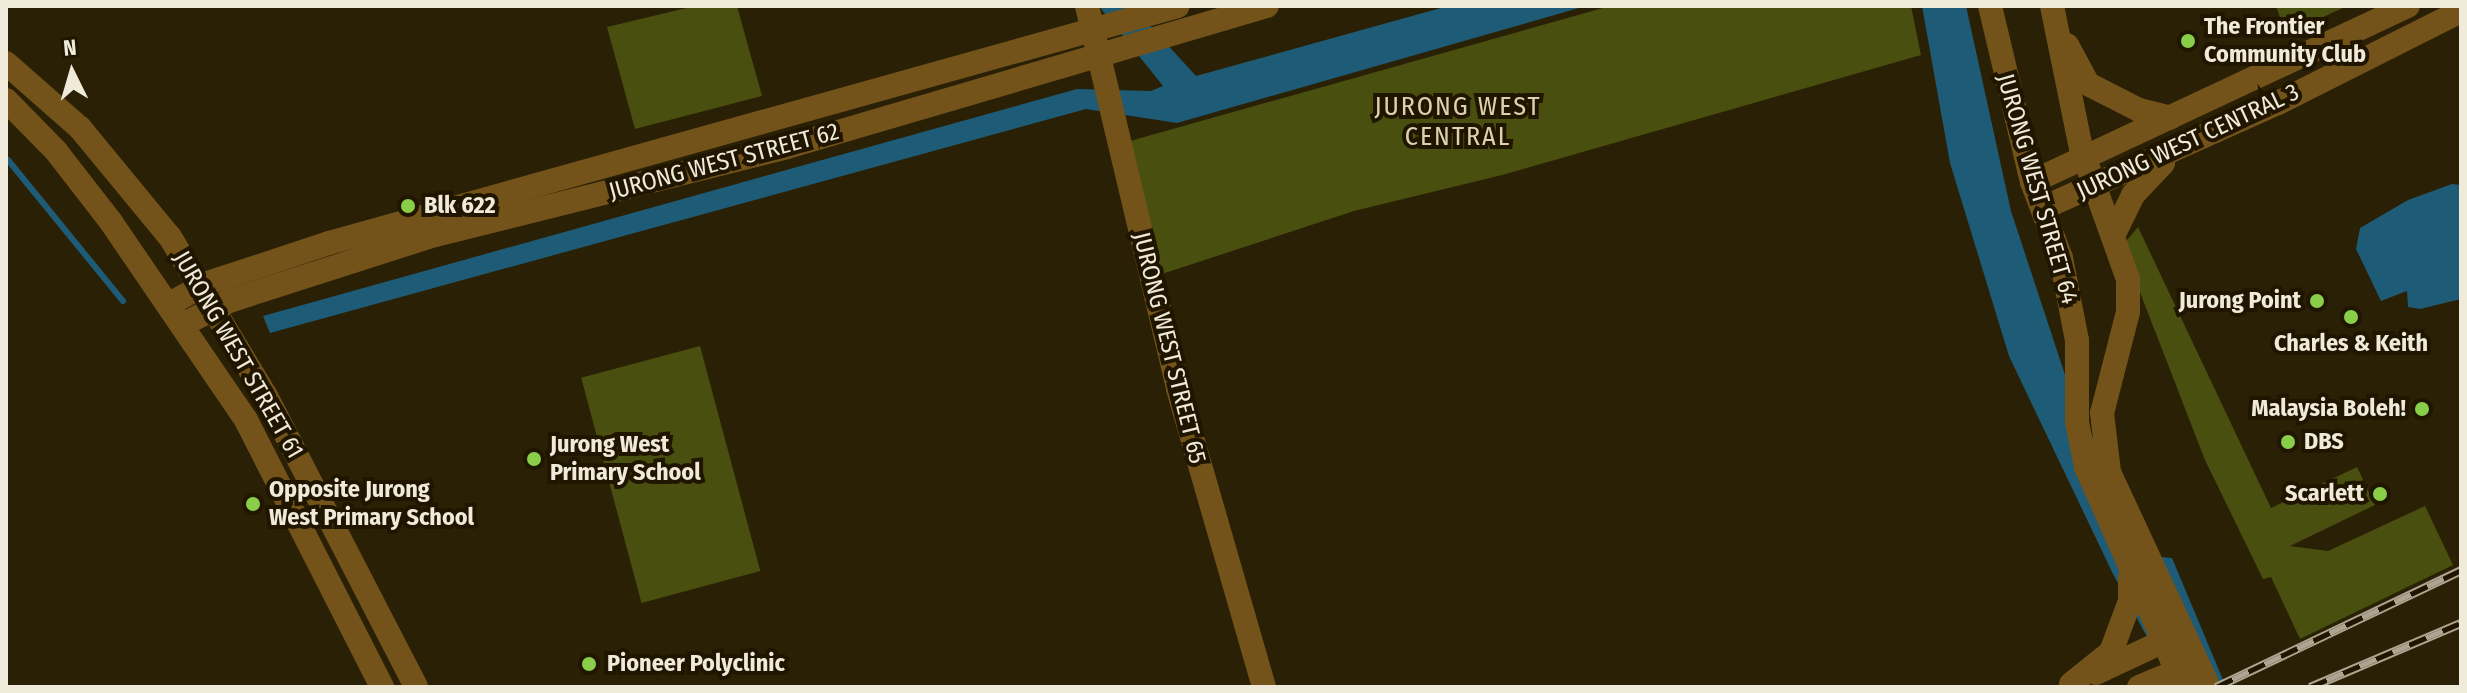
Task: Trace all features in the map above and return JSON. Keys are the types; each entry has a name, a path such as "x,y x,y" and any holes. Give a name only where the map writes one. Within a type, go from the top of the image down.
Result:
{"street":[{"name":"JURONG WEST STREET 65","path":"1087,6 1178,389 1264,687"},
{"name":"JURONG WEST STREET 62","path":"184,324 207,297 329,243 1178,6"},
{"name":"JURONG WEST STREET 62","path":"169,304 207,297 435,235 787,147 1267,6"},
{"name":"JURONG WEST STREET 64","path":"1990,6 2032,182 2061,258 2077,340 2077,422 2086,467 2130,569 2173,637"},
{"name":"JURONG WEST CENTRAL 3","path":"2032,182 2408,6"},
{"name":"JURONG WEST CENTRAL 3","path":"2043,208 2174,152 2461,11"},
{"name":"JURONG WEST STREET 64","path":"2054,16 2084,157 2128,279 2128,312 2102,413 2109,472 2185,674 2209,687"},
{"path":"2054,16 2088,84 2139,110 2170,118"},
{"name":"JURONG WEST STREET 61","path":"6,63 89,138 170,237 266,396 416,687"},
{"name":"JURONG WEST STREET 61","path":"6,100 56,151 184,324 246,420 382,687"},
{"path":"2113,236 2133,195 2174,152"},
{"path":"2068,686 2111,652 2119,637 2130,601 2130,569"},
{"path":"2068,686 2173,637"},
{"path":"2139,687 2185,674"}],"green space":[{"path":"695,6 737,6 762,96 635,129 607,27"},
{"path":"1610,6 1911,6 1921,55 1502,175 1354,211 1162,274 1130,141"},
{"path":"2276,6 2347,6 2286,34"},
{"path":"2138,227 2271,508 2357,467 2375,505 2290,546 2328,551 2425,506 2453,565 2300,639 2271,577 2263,579 2205,460 2122,246"},
{"path":"700,346 760,571 641,603 581,378"}],"water":[{"path":"1099,6 1132,6 1196,76 1448,6 1586,6 1177,123 1086,109 270,333 263,316 1077,89 1151,91 1163,86"},
{"path":"1922,6 1966,6 2011,211 2072,396 2152,556 2172,558 2226,687 2174,687 2113,574 2009,356 1950,163"},
{"path":"2452,184 2461,185 2461,299 2420,309 2408,307 2407,291 2381,301 2356,249 2360,228 2408,200"}],"waterway":[{"path":"8,160 123,301"}],"railway":[{"path":"2216,687 2461,570"},
{"path":"2310,687 2461,623"}],"place":[{"name":"The Frontier Community Club","path":"2188,41"},
{"name":"Blk 622","path":"408,206"},
{"name":"Jurong Point","path":"2317,301"},
{"name":"Charles & Keith","path":"2351,317"},
{"name":"Malaysia Boleh!","path":"2422,409"},
{"name":"DBS","path":"2288,442"},
{"name":"Jurong West Primary School","path":"534,459"},
{"name":"Scarlett","path":"2380,494"},
{"name":"Opposite Jurong West Primary School","path":"253,504"},
{"name":"Pioneer Polyclinic","path":"589,664"}],"district":[{"name":"JURONG WEST CENTRAL","path":"1458,122"}]}
